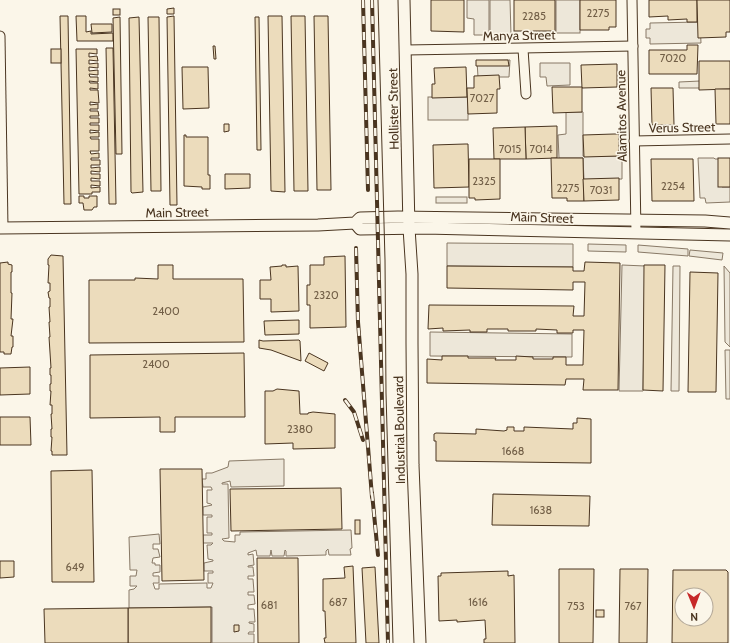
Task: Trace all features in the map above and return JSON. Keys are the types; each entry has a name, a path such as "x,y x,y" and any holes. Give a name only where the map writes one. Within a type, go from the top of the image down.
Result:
{"main road":[{"name":"Hollister Street","path":"404,0 409,223"},
{"name":"Main Street","path":"2,228 355,223 360,218 409,223 730,235"},
{"name":"Main Street","path":"409,223 635,220 705,221 730,223"},
{"name":"Industrial Boulevard","path":"409,223 412,274 413,457 420,643"}],"street":[{"name":"Alamitos Avenue","path":"632,0 636,232"},
{"path":"0,36 2,228"},
{"name":"Manya Street","path":"406,50 633,46"},
{"path":"523,48 526,94"},
{"name":"Verus Street","path":"634,140 730,139"}],"shaded area":[{"path":"467,0 489,0 489,35 474,35 474,19 467,18"},
{"path":"490,0 510,0 511,35 506,35 506,38 496,38 496,35 490,35"},
{"path":"556,0 580,0 580,33 556,33"},
{"path":"700,22 701,43 650,44 650,38 646,38 646,29 650,29 650,23"},
{"path":"510,60 509,77 478,77 477,61"},
{"path":"540,63 570,63 570,85 547,86 546,77 540,77"},
{"path":"700,81 700,88 679,88 679,82"},
{"path":"428,97 468,97 468,120 428,120"},
{"path":"566,112 583,112 583,156 622,156 622,179 584,180 583,158 559,158 558,135 566,134"},
{"path":"698,158 721,159 722,187 730,187 730,202 706,203 705,198 700,198"},
{"path":"436,197 467,197 467,203 436,203"},
{"path":"447,243 573,244 573,267 447,266"},
{"path":"588,244 626,245 626,252 588,251"},
{"path":"638,245 688,249 688,256 638,252"},
{"path":"690,250 723,253 722,260 689,256"},
{"path":"622,265 645,266 643,391 619,391"},
{"path":"673,266 680,266 679,391 671,391"},
{"path":"724,266 730,273 730,347 725,342"},
{"path":"430,332 572,334 572,357 430,356"},
{"path":"725,350 730,350 730,399 726,399"},
{"path":"284,459 284,486 231,487 230,481 222,483 228,484 229,538 222,539 224,541 235,542 235,535 240,535 240,532 351,530 351,555 329,555 328,549 326,551 326,555 286,556 285,550 284,556 272,556 271,550 270,556 257,556 256,550 248,553 248,555 253,554 254,565 248,567 253,567 254,576 248,576 248,579 253,579 254,592 248,592 248,595 254,595 255,604 248,605 248,609 254,609 255,622 249,622 254,624 254,632 249,632 248,634 254,634 254,643 212,643 212,607 129,608 129,590 134,589 137,586 130,586 130,576 136,576 137,570 130,570 129,537 159,534 160,544 153,544 153,549 158,549 160,557 153,558 152,563 155,563 155,565 160,565 160,572 153,573 153,576 159,576 159,583 153,583 155,589 159,589 159,584 207,583 207,588 211,588 213,583 208,583 208,573 213,573 213,571 204,571 204,563 213,561 208,559 207,545 211,545 213,543 203,543 203,535 212,535 212,533 207,533 207,517 212,517 212,515 203,515 203,507 212,505 207,503 207,490 212,489 211,487 203,487 202,479 206,479 206,473 212,473 228,467 229,461"}],"building":[{"path":"431,0 464,0 464,32 431,31"},
{"path":"514,0 555,0 555,31 514,31"},
{"path":"580,0 616,0 616,27 609,27 609,30 580,30"},
{"path":"649,0 697,0 697,22 687,22 687,19 668,20 668,16 649,17"},
{"path":"697,0 730,0 730,32 726,32 726,37 698,38"},
{"path":"174,8 174,14 167,14 167,9"},
{"path":"113,9 120,9 120,15 113,15"},
{"path":"60,16 68,16 71,204 64,204"},
{"path":"76,16 86,16 86,32 91,31 91,34 113,33 113,41 77,41"},
{"path":"174,16 177,205 170,205 167,17"},
{"path":"268,16 282,16 285,192 271,191"},
{"path":"291,16 305,16 308,191 294,191"},
{"path":"314,16 328,16 331,190 317,190"},
{"path":"120,17 122,154 116,154 113,18"},
{"path":"139,17 143,192 132,193 129,18"},
{"path":"148,17 159,17 161,191 151,191"},
{"path":"255,17 259,17 261,150 257,150"},
{"path":"91,24 112,24 112,32 92,33"},
{"path":"687,45 698,45 697,74 649,74 649,50 687,50"},
{"path":"213,46 215,46 216,59 214,59"},
{"path":"106,48 113,48 116,204 109,204"},
{"path":"51,49 61,49 61,63 51,63"},
{"path":"76,49 97,49 97,54 89,53 89,57 97,56 98,61 89,60 89,64 98,63 98,68 89,67 89,71 98,70 98,75 89,74 90,77 98,77 98,82 89,81 90,83 98,83 98,89 90,88 90,90 98,90 99,103 90,102 90,105 98,104 98,109 90,109 90,111 98,111 99,116 90,116 90,118 99,118 99,123 90,123 90,125 99,125 99,131 90,130 90,133 99,132 99,137 90,137 91,139 99,139 99,151 90,151 91,154 99,153 99,158 91,158 91,160 100,160 100,165 91,165 91,168 100,167 100,172 91,171 91,174 100,174 100,179 91,178 91,181 100,181 100,186 91,185 91,188 100,187 100,192 92,192 92,194 79,194"},
{"path":"476,60 508,60 509,66 476,66"},
{"path":"699,61 730,61 730,89 699,90"},
{"path":"617,64 617,87 582,88 581,65"},
{"path":"182,67 208,67 209,108 183,109"},
{"path":"466,67 467,97 432,98 432,84 435,84 434,68"},
{"path":"499,75 500,89 497,89 497,113 468,114 467,88 474,88 474,76"},
{"path":"552,87 582,87 582,112 553,113"},
{"path":"651,88 673,88 674,125 652,125"},
{"path":"715,89 730,89 730,124 716,124"},
{"path":"224,124 229,124 229,131 224,132"},
{"path":"557,126 557,158 526,159 525,127"},
{"path":"525,127 526,159 494,159 493,128"},
{"path":"619,134 619,156 584,157 583,135"},
{"path":"184,135 186,135 186,137 208,137 208,175 210,175 210,189 184,186"},
{"path":"468,144 469,187 434,188 433,145"},
{"path":"551,158 583,158 584,201 567,201 567,198 552,198"},
{"path":"718,158 730,158 730,187 718,187"},
{"path":"469,159 500,159 500,199 475,200 475,198 469,198"},
{"path":"651,159 693,159 694,201 652,201"},
{"path":"225,174 250,174 250,188 225,189"},
{"path":"619,178 619,200 584,201 583,179"},
{"path":"79,196 89,198 89,196 97,196 97,207 94,207 92,210 84,210 83,203 79,203"},
{"path":"51,255 63,256 67,455 52,455 51,451 52,405 50,405 50,298 48,292 50,291 50,283 48,283 48,259"},
{"path":"345,256 346,327 310,328 310,305 307,305 307,285 310,285 310,265 324,265 324,257"},
{"path":"8,262 8,264 12,265 11,319 13,319 11,336 13,336 13,347 11,354 4,354 4,352 0,352 0,263"},
{"path":"585,262 620,263 618,390 583,390 584,379 566,379 565,385 427,383 427,359 442,360 442,356 496,358 495,360 516,360 516,356 533,357 533,359 553,359 553,357 566,357 566,365 583,365 584,330 573,330 573,333 557,333 557,330 536,329 536,331 487,329 487,332 470,332 470,330 443,331 443,328 428,329 429,305 574,306 573,316 584,316 585,282 573,282 573,290 447,288 447,266 573,267 573,271 584,271"},
{"path":"158,265 173,265 173,279 243,279 244,342 89,343 89,280 135,280 135,278 158,279"},
{"path":"286,265 286,267 298,266 299,311 271,312 271,299 260,299 260,280 271,280 270,267"},
{"path":"644,265 665,265 663,391 643,390"},
{"path":"690,272 718,273 716,392 688,392"},
{"path":"299,320 299,334 265,335 264,321"},
{"path":"259,340 299,340 301,361 271,350 259,348"},
{"path":"244,353 245,417 175,417 175,432 160,432 160,417 90,418 90,355"},
{"path":"309,353 328,363 324,371 305,361"},
{"path":"30,367 30,394 0,395 0,368"},
{"path":"277,389 299,391 300,414 308,414 313,412 335,414 335,448 293,449 293,443 265,444 265,391 273,391"},
{"path":"0,417 30,417 31,445 0,445"},
{"path":"577,418 591,419 591,463 436,461 436,441 434,441 434,434 436,433 476,434 476,429 504,431 507,430 507,427 514,427 514,431 524,431 524,427 573,429 573,423 577,423"},
{"path":"160,469 202,469 204,580 162,581"},
{"path":"92,470 94,582 52,582 51,471"},
{"path":"341,488 342,529 231,531 230,489"},
{"path":"493,494 590,496 589,526 492,525"},
{"path":"355,520 360,520 360,534 355,534"},
{"path":"257,558 298,558 299,643 258,643"},
{"path":"0,561 14,561 14,577 0,578"},
{"path":"353,566 356,643 325,643 323,579 345,578 344,567"},
{"path":"375,567 379,643 366,643 362,568"},
{"path":"559,569 594,569 593,643 559,643"},
{"path":"620,569 648,569 647,643 619,643"},
{"path":"673,570 726,570 728,572 728,643 672,643"},
{"path":"508,571 508,576 514,575 515,643 484,643 484,639 486,639 485,620 457,622 457,620 439,621 438,576 441,576 441,573"},
{"path":"211,607 211,643 128,643 128,608"},
{"path":"128,608 128,643 45,643 44,609"},
{"path":"596,610 604,610 604,617 596,617"},
{"path":"234,625 239,625 239,631 234,632"}],"tram line":[{"path":"378,0 393,643"}],"railway":[{"path":"363,0 368,190"},
{"path":"372,0 388,643"},
{"path":"356,248 358,322 372,497"},
{"path":"345,400 354,412 363,440"},
{"path":"372,493 378,555"}]}
